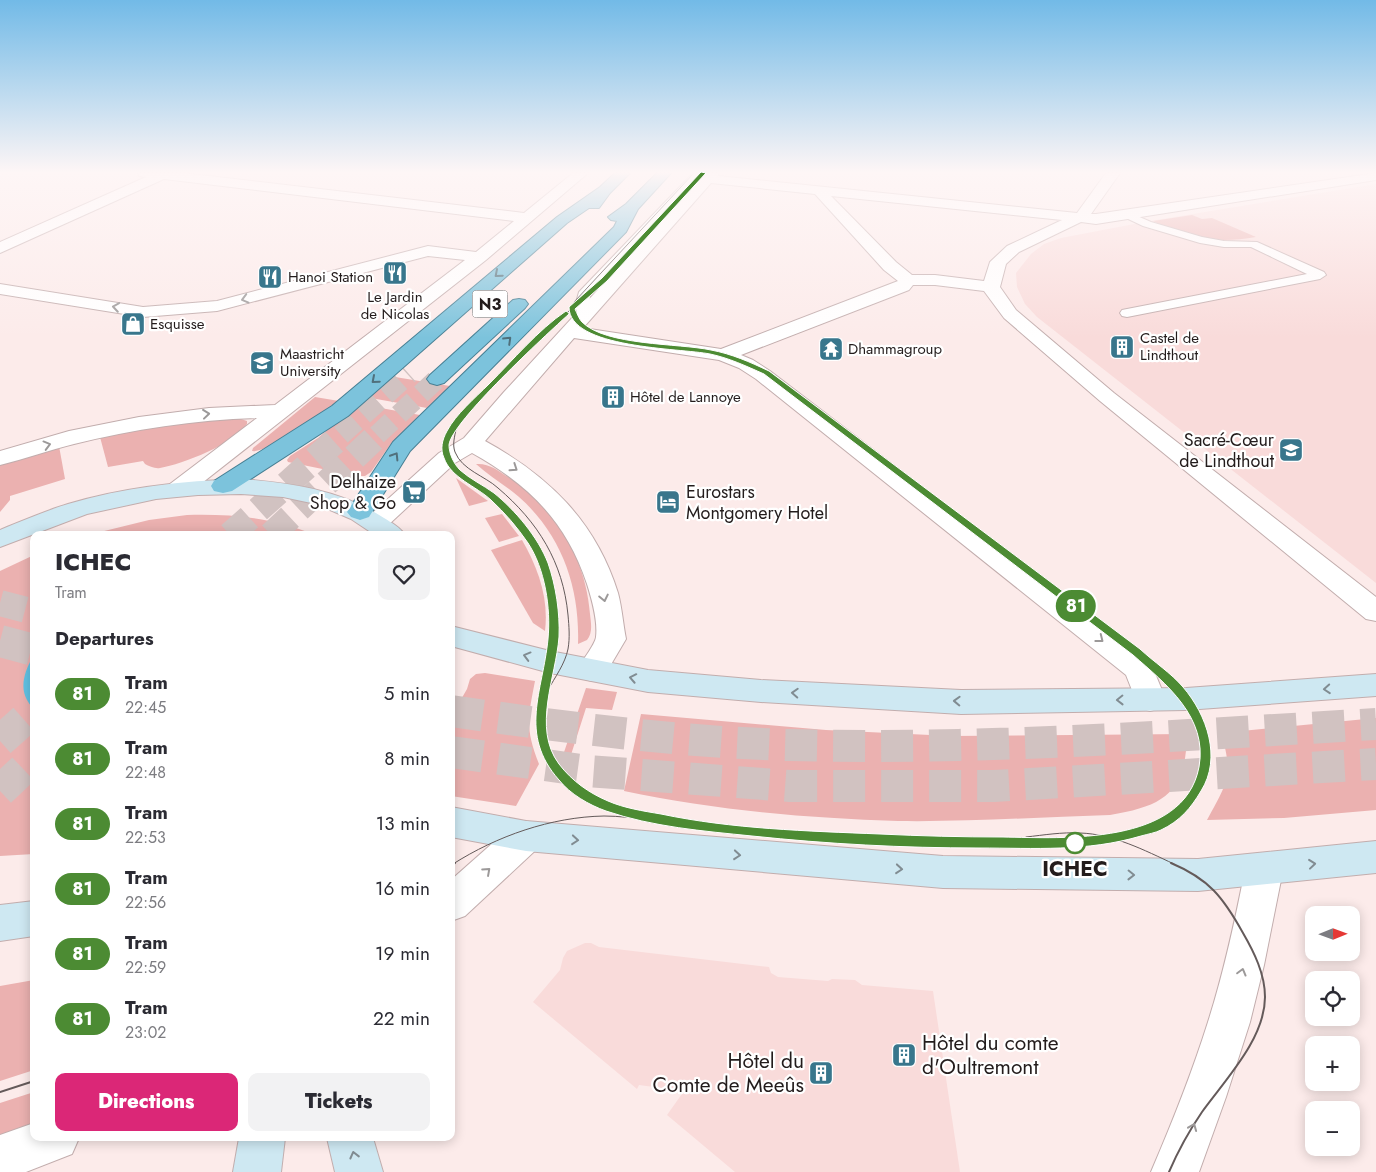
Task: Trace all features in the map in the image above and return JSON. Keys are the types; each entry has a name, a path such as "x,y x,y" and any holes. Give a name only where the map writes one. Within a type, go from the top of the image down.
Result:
{"highway":[{"path":"223,486 340,410 553,228"},
{"path":"568,234 575,228"},
{"path":"377,523 401,447 622,228"},
{"name":"N3","path":"409,374 549,252"},
{"name":"N3","path":"437,379 528,295"}],"main road":[{"path":"0,539 77,510 124,498 179,489 223,486 296,491 377,523"},
{"path":"455,637 550,662 648,680 760,691 961,702 1186,699 1376,685"},
{"path":"455,823 526,836 942,872 1152,876 1198,875 1264,870 1376,857"},
{"path":"0,922 30,918"},
{"path":"257,1172 262,1141"},
{"path":"351,1141 359,1172"}],"street":[{"path":"0,248 46,228"},
{"path":"179,489 515,228"},
{"path":"377,523 447,458 472,443 511,396 578,323 660,228"},
{"path":"853,228 890,266 908,280 934,280 991,287 1010,314 1107,398 1376,612"},
{"path":"991,287 998,262 1013,249 1058,228"},
{"path":"0,289 142,312 216,306 428,250 480,257"},
{"path":"723,355 903,286 908,280"},
{"path":"578,323 723,355 746,364 1139,669 1150,700"},
{"path":"0,458 80,435 157,420 228,412 281,410"},
{"path":"472,443 528,478 559,507 577,530 591,557 604,595 611,639 592,670"},
{"path":"455,900 526,836"},
{"path":"1175,1172 1200,1110 1229,1021 1249,944 1264,870"},
{"path":"0,1158 48,1141"}],"lane":[{"path":"1127,313 1320,275 1253,244 1224,244 1200,240 1159,228"}],"shaded area":[{"name":"Sacré-Cœur de Lindthout","path":"1115,228 1376,228 1376,583 1037,317 1025,304 1017,287 1016,273 1031,254 1044,244 1061,238"},
{"path":"1168,228 1234,228 1256,237 1216,240"},
{"path":"389,376 450,386 427,408 365,397"},
{"path":"315,397 339,401 270,446 252,451 253,448"},
{"path":"358,404 420,415 390,445 371,472 365,476 288,462 287,460 290,456 318,438"},
{"path":"238,418 247,421 247,424 231,439 194,458 160,468 145,464 143,461 108,467 100,437 159,426"},
{"path":"59,446 65,479 10,496 10,500 0,512 0,465"},
{"path":"476,464 493,467 525,489 554,518 565,535 575,554 587,593 591,628 587,640 578,644 578,623 572,583 557,545 547,528 519,497"},
{"path":"456,478 488,501 469,506"},
{"path":"502,514 519,536 499,542 485,518"},
{"path":"187,515 236,516 268,520 304,531 104,531 149,520"},
{"path":"522,540 533,561 544,595 545,631 533,623 491,550"},
{"path":"30,557 30,854 0,856 0,571"},
{"path":"485,673 535,681 529,723 531,741 539,764 516,806 455,797 455,710 467,689 470,679 476,674"},
{"path":"586,688 617,692 612,710 586,708 569,761 566,763 562,758"},
{"path":"641,714 826,730 951,736 1187,734 1186,754 1176,783 1168,793 1158,801 1145,807 1110,815 924,821 829,818 726,808 624,791"},
{"path":"1376,718 1376,810 1284,818 1207,820 1224,788 1228,770 1221,733"},
{"path":"585,943 591,943 599,947 769,967 771,973 778,977 828,981 832,979 855,980 862,985 933,991 960,1172 735,1172 667,1115 684,1091 639,1085 637,1089 533,1002 560,970 567,951"},
{"path":"30,981 30,1071 0,1081 0,986"},
{"path":"30,1093 30,1130 0,1140 0,1103"}],"water":[{"path":"30,663 30,704 25,696 23,683"}],"tunnel":[{"path":"341,435 409,374"},
{"path":"377,435 437,379"},
{"path":"234,531 343,434"},
{"path":"275,531 379,434"},
{"path":"0,603 30,611"},
{"path":"0,641 30,649"},
{"path":"455,712 577,728 704,741 862,746 1156,737 1376,724"},
{"path":"0,741 30,715"},
{"path":"455,753 588,771 790,786 994,786 1376,764"},
{"path":"0,791 30,763"}],"tram line":[{"path":"572,308 575,301 643,228"},
{"name":"81","path":"566,313 468,410 452,429 445,444 447,458 455,470 492,496 516,520 525,531 543,563 554,608 554,638 545,682 541,732 552,764 578,790 605,806 686,824 753,832 928,842 1075,843 1113,839 1158,826 1184,808 1202,780 1206,759 1205,743 1194,712 1186,699 1176,687 1137,652 766,372 740,360 710,352 648,345 603,337 590,332 578,322 572,308 604,279 652,228"},
{"path":"593,290 624,258"},
{"path":"572,308 576,305"},
{"path":"572,308 577,318 591,330 605,337 640,344 709,351 738,360 766,373 1156,668 1186,701 1199,727 1205,755 1201,779 1189,801 1170,819 1127,836 1111,838"},
{"path":"572,308 482,393 451,431 445,445 445,454 455,470 497,500 515,518 537,551 547,574 554,612 554,638 542,704 541,726 545,745 553,761 577,788 593,798 630,813"},
{"path":"456,429 454,446 458,458 468,468 498,488 525,515 546,544 561,578 568,615 569,645 565,660 548,690"},
{"path":"455,863 488,845 525,830 564,820 604,816 754,832 882,840 1048,843 1088,842 1111,838"},
{"path":"1026,837 1080,833 1111,838"},
{"path":"1111,838 1151,853 1174,864"},
{"path":"1169,1172 1197,1119 1232,1073 1251,1043 1263,1013 1265,997 1265,988 1255,956 1229,909 1205,883 1171,863"},
{"path":"0,1092 30,1082"}],"place":[{"name":"Le Jardin de Nicolas","path":"395,273"},
{"name":"Hanoi Station","path":"270,277"},
{"name":"Esquisse","path":"133,324"},
{"name":"Castel de Lindthout","path":"1122,347"},
{"name":"Dhammagroup","path":"831,349"},
{"name":"Maastricht University","path":"262,363"},
{"name":"Hôtel de Lannoye","path":"613,397"},
{"name":"Sacré-Cœur de Lindthout","path":"1291,450"},
{"name":"Delhaize Shop & Go","path":"414,492"},
{"name":"Eurostars Montgomery Hotel","path":"668,502"},
{"name":"ICHEC","path":"1075,843"},
{"name":"Hôtel du comte d'Oultremont","path":"904,1055"},
{"name":"Hôtel du Comte de Meeûs","path":"821,1073"}]}
